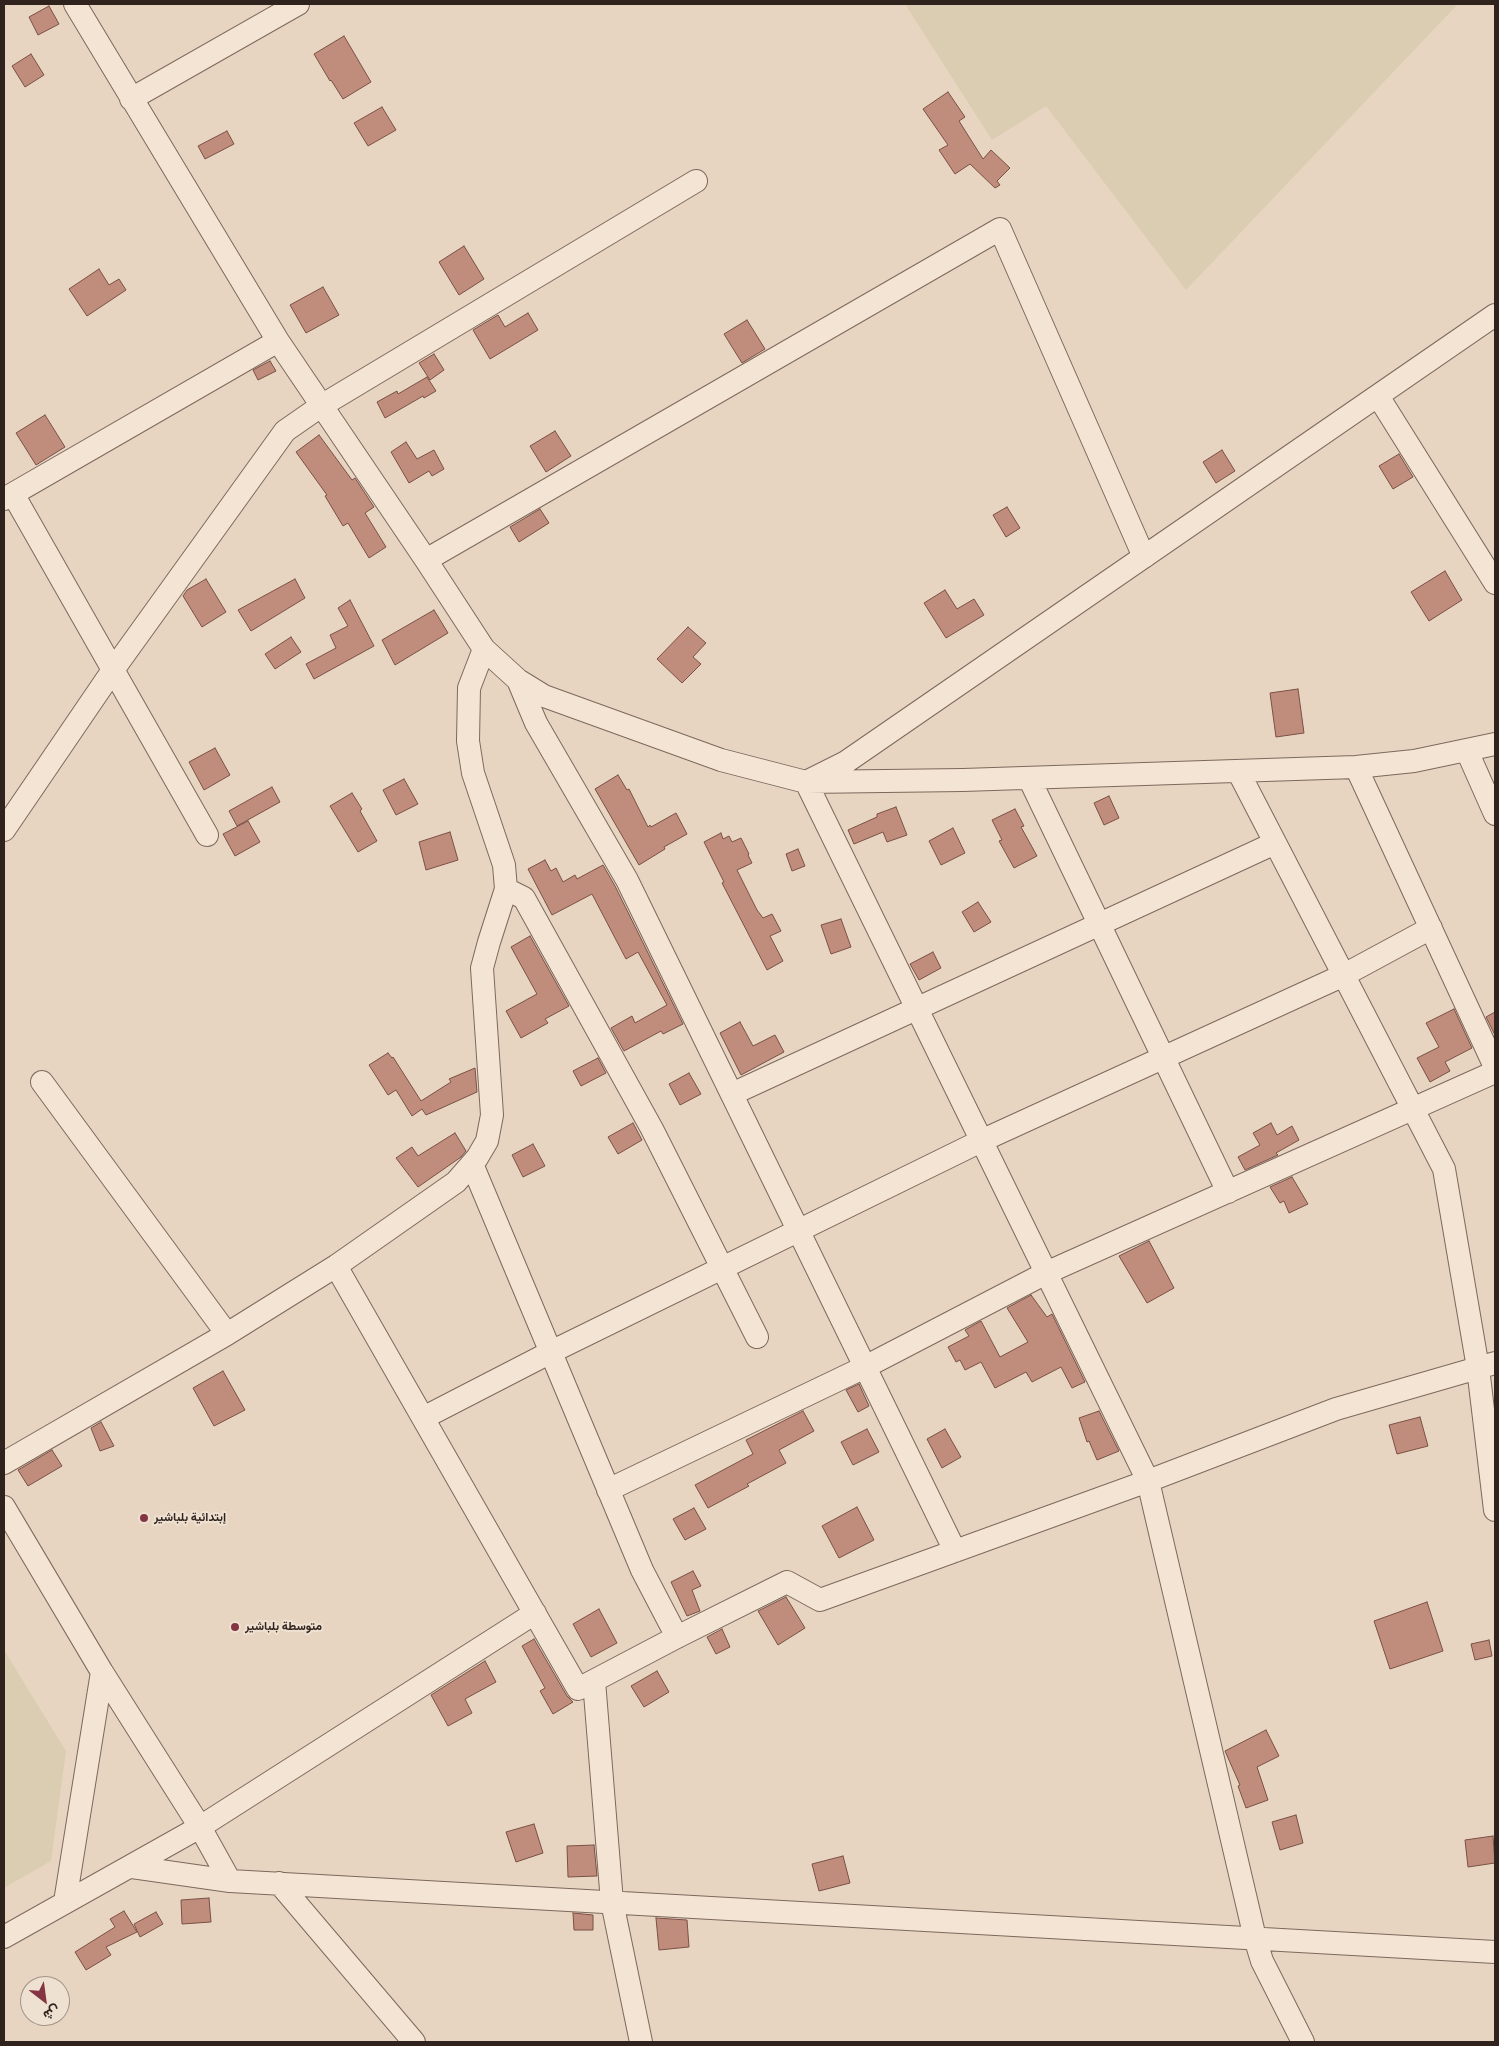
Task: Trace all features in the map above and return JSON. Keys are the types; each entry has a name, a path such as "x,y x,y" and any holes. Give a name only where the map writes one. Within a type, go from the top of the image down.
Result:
{"street":[{"path":"75,4 278,341 484,649 518,680 544,696 721,760 806,782 1029,778 1356,768 1414,761 1495,744"},
{"path":"131,99 284,7"},
{"path":"4,830 113,670 286,431 321,406 696,181"},
{"path":"426,560 1000,229 1144,558"},
{"path":"806,782 846,762 1495,315"},
{"path":"207,835 113,670 8,497 278,341"},
{"path":"1378,396 1495,583"},
{"path":"4,1463 227,1334 336,1266 456,1182 472,1164 487,1141 492,1115 482,968 506,889 504,865 473,773 468,740 469,688 484,649"},
{"path":"518,680 536,723 626,880 956,1551"},
{"path":"1467,751 1495,814"},
{"path":"1356,768 1495,1068"},
{"path":"1238,771 1444,1169 1486,1365 1495,1510"},
{"path":"1029,778 1228,1192"},
{"path":"806,782 1148,1482 1255,1938 1262,1961 1303,2042"},
{"path":"732,1094 1275,843"},
{"path":"506,889 524,898 652,1129 757,1336"},
{"path":"423,1418 551,1352 981,1141 1164,1059 1344,975 1431,928"},
{"path":"608,1490 865,1367 1046,1273 1495,1072"},
{"path":"42,1082 227,1334"},
{"path":"472,1164 642,1570 677,1637"},
{"path":"336,1266 578,1689 787,1582 820,1600 1148,1482 1336,1409 1486,1365"},
{"path":"4,1507 102,1672 200,1827 230,1881"},
{"path":"4,1936 200,1827 535,1613"},
{"path":"65,1902 102,1672"},
{"path":"594,1681 612,1902 641,2042"},
{"path":"132,1866 230,1881 1495,1952"},
{"path":"279,1883 414,2042"}],"shaded area":[{"path":"905,4 1458,4 1186,290 1046,106 992,140"},
{"path":"4,1650 66,1751 51,1861 4,1888"}],"building":[{"path":"49,6 59,24 38,35 29,17"},
{"path":"344,36 371,82 343,99 314,54"},
{"path":"31,54 44,75 25,87 12,66"},
{"path":"948,92 965,117 959,121 983,159 991,150 1010,168 997,181 1000,185 995,188 970,164 955,174 939,150 948,145 923,109"},
{"path":"382,107 396,130 368,146 354,123"},
{"path":"227,131 234,144 205,159 198,146"},
{"path":"464,246 484,279 459,295 439,262"},
{"path":"99,269 109,285 119,279 126,290 87,316 69,289"},
{"path":"323,287 339,315 306,333 290,305"},
{"path":"528,313 538,330 490,359 473,330 498,315 505,327"},
{"path":"747,320 765,349 742,363 724,334"},
{"path":"434,354 444,370 430,380 419,363"},
{"path":"270,361 276,371 258,380 253,370"},
{"path":"427,377 436,391 424,398 423,396 385,418 377,402 397,391 398,394"},
{"path":"45,415 65,447 36,465 16,433"},
{"path":"555,431 571,456 546,472 530,446"},
{"path":"319,435 352,480 355,478 374,507 365,513 386,547 369,558 348,523 343,526 325,496 327,495 296,452"},
{"path":"406,442 417,459 434,450 444,469 432,476 429,471 409,483 391,452"},
{"path":"1222,450 1235,471 1216,483 1203,462"},
{"path":"1399,454 1413,477 1393,489 1379,466"},
{"path":"1007,507 1020,528 1006,537 993,515"},
{"path":"540,509 549,523 519,542 510,527"},
{"path":"1445,571 1462,600 1429,621 1411,592"},
{"path":"206,579 226,612 202,627 183,596 187,590"},
{"path":"295,579 305,598 251,631 238,610"},
{"path":"945,590 957,609 974,599 984,615 946,638 924,603"},
{"path":"350,600 374,646 314,679 306,664 336,648 330,635 348,626 338,608"},
{"path":"434,610 448,633 395,665 382,640"},
{"path":"688,627 706,643 693,657 701,664 682,683 657,659"},
{"path":"291,637 301,652 275,669 265,654"},
{"path":"1298,689 1304,733 1276,737 1270,693"},
{"path":"215,748 230,775 204,790 189,762"},
{"path":"618,775 627,790 629,789 648,827 676,813 687,834 664,847 665,849 639,865 595,789"},
{"path":"404,779 418,804 396,815 383,790"},
{"path":"272,787 280,802 237,826 229,811"},
{"path":"352,793 377,841 358,852 330,806"},
{"path":"1109,796 1119,818 1104,825 1094,803"},
{"path":"896,807 907,835 887,842 883,832 854,844 848,830 877,817 877,814"},
{"path":"1015,809 1024,826 1021,827 1037,856 1014,868 999,841 1002,840 992,820"},
{"path":"248,821 260,842 235,856 223,834"},
{"path":"953,828 965,853 941,865 929,841"},
{"path":"450,832 458,860 426,870 419,842"},
{"path":"721,833 723,839 729,836 732,842 741,838 752,863 737,870 757,910 763,918 772,914 781,931 770,936 783,961 767,970 722,883 724,882 704,842"},
{"path":"798,849 805,866 792,871 786,854"},
{"path":"545,860 551,871 556,868 563,882 575,875 577,879 603,865 683,1024 663,1034 661,1031 624,1051 611,1028 632,1016 635,1023 667,1005 638,952 626,959 592,894 552,915 528,869"},
{"path":"978,902 991,922 974,932 962,912"},
{"path":"841,919 851,947 831,954 821,925"},
{"path":"530,936 569,1006 545,1019 548,1023 521,1038 506,1011 537,994 511,947"},
{"path":"933,952 941,968 919,980 910,964"},
{"path":"1454,1009 1472,1048 1445,1062 1450,1071 1430,1082 1417,1058 1439,1047 1426,1023"},
{"path":"1495,1012 1495,1035 1486,1017"},
{"path":"740,1022 753,1046 775,1035 784,1052 741,1075 720,1033"},
{"path":"388,1053 393,1057 421,1101 451,1082 449,1079 475,1068 477,1092 426,1115 422,1109 412,1116 396,1090 388,1095 369,1065"},
{"path":"598,1058 606,1073 581,1086 573,1071"},
{"path":"689,1073 701,1094 680,1105 669,1084"},
{"path":"633,1123 642,1140 618,1154 608,1137"},
{"path":"1271,1123 1277,1135 1292,1126 1299,1140 1276,1153 1278,1155 1245,1170 1238,1157 1260,1145 1253,1133"},
{"path":"455,1133 466,1151 461,1157 418,1187 396,1158 412,1147 418,1156"},
{"path":"533,1144 545,1166 523,1177 512,1155"},
{"path":"1292,1177 1308,1204 1289,1213 1284,1201 1280,1203 1270,1187"},
{"path":"1149,1241 1174,1288 1147,1303 1119,1256"},
{"path":"1031,1295 1047,1317 1052,1314 1085,1382 1072,1388 1061,1367 1032,1382 1026,1372 995,1388 981,1362 965,1370 960,1360 956,1362 948,1347 969,1336 965,1330 981,1321 1000,1357 1028,1342 1007,1308"},
{"path":"223,1371 245,1410 214,1426 193,1388"},
{"path":"859,1384 869,1406 858,1412 846,1390"},
{"path":"803,1411 814,1431 779,1450 786,1463 708,1508 695,1485 753,1454 746,1440"},
{"path":"1099,1411 1119,1451 1097,1460 1089,1441 1087,1442 1079,1418"},
{"path":"1420,1417 1428,1446 1397,1454 1389,1425"},
{"path":"101,1422 114,1446 100,1451 91,1428"},
{"path":"867,1429 879,1452 853,1465 841,1442"},
{"path":"945,1429 961,1457 942,1468 927,1439"},
{"path":"52,1450 62,1466 28,1486 18,1470"},
{"path":"857,1507 874,1540 839,1558 822,1526"},
{"path":"694,1508 706,1529 685,1540 673,1519"},
{"path":"693,1571 701,1586 692,1590 700,1611 687,1616 671,1582"},
{"path":"786,1597 805,1628 778,1645 758,1611"},
{"path":"1427,1602 1443,1651 1390,1669 1374,1621"},
{"path":"599,1609 617,1643 591,1657 573,1624"},
{"path":"722,1629 730,1647 716,1654 707,1637"},
{"path":"534,1639 567,1696 573,1702 553,1714 540,1691 545,1688 522,1646"},
{"path":"1489,1640 1492,1656 1475,1660 1471,1644"},
{"path":"485,1661 496,1682 465,1699 472,1713 448,1726 431,1695"},
{"path":"657,1671 669,1692 644,1707 631,1686"},
{"path":"1266,1730 1279,1756 1257,1767 1268,1800 1246,1808 1238,1786 1240,1785 1225,1751"},
{"path":"1296,1815 1303,1843 1280,1850 1272,1822"},
{"path":"534,1824 543,1853 516,1862 506,1832"},
{"path":"1493,1836 1495,1863 1468,1867 1465,1840"},
{"path":"594,1845 597,1876 568,1877 567,1846"},
{"path":"843,1856 850,1883 819,1891 812,1864"},
{"path":"209,1898 211,1922 182,1924 181,1900"},
{"path":"124,1911 137,1932 106,1947 111,1955 86,1970 75,1952 115,1927 110,1919"},
{"path":"156,1912 163,1924 140,1937 134,1924"},
{"path":"573,1913 593,1915 593,1930 574,1930"},
{"path":"656,1918 687,1920 689,1947 659,1950"}],"place":[{"name":"إبتدائية بلباشير","path":"144,1518"},
{"name":"متوسطة بلباشير","path":"235,1627"}]}
